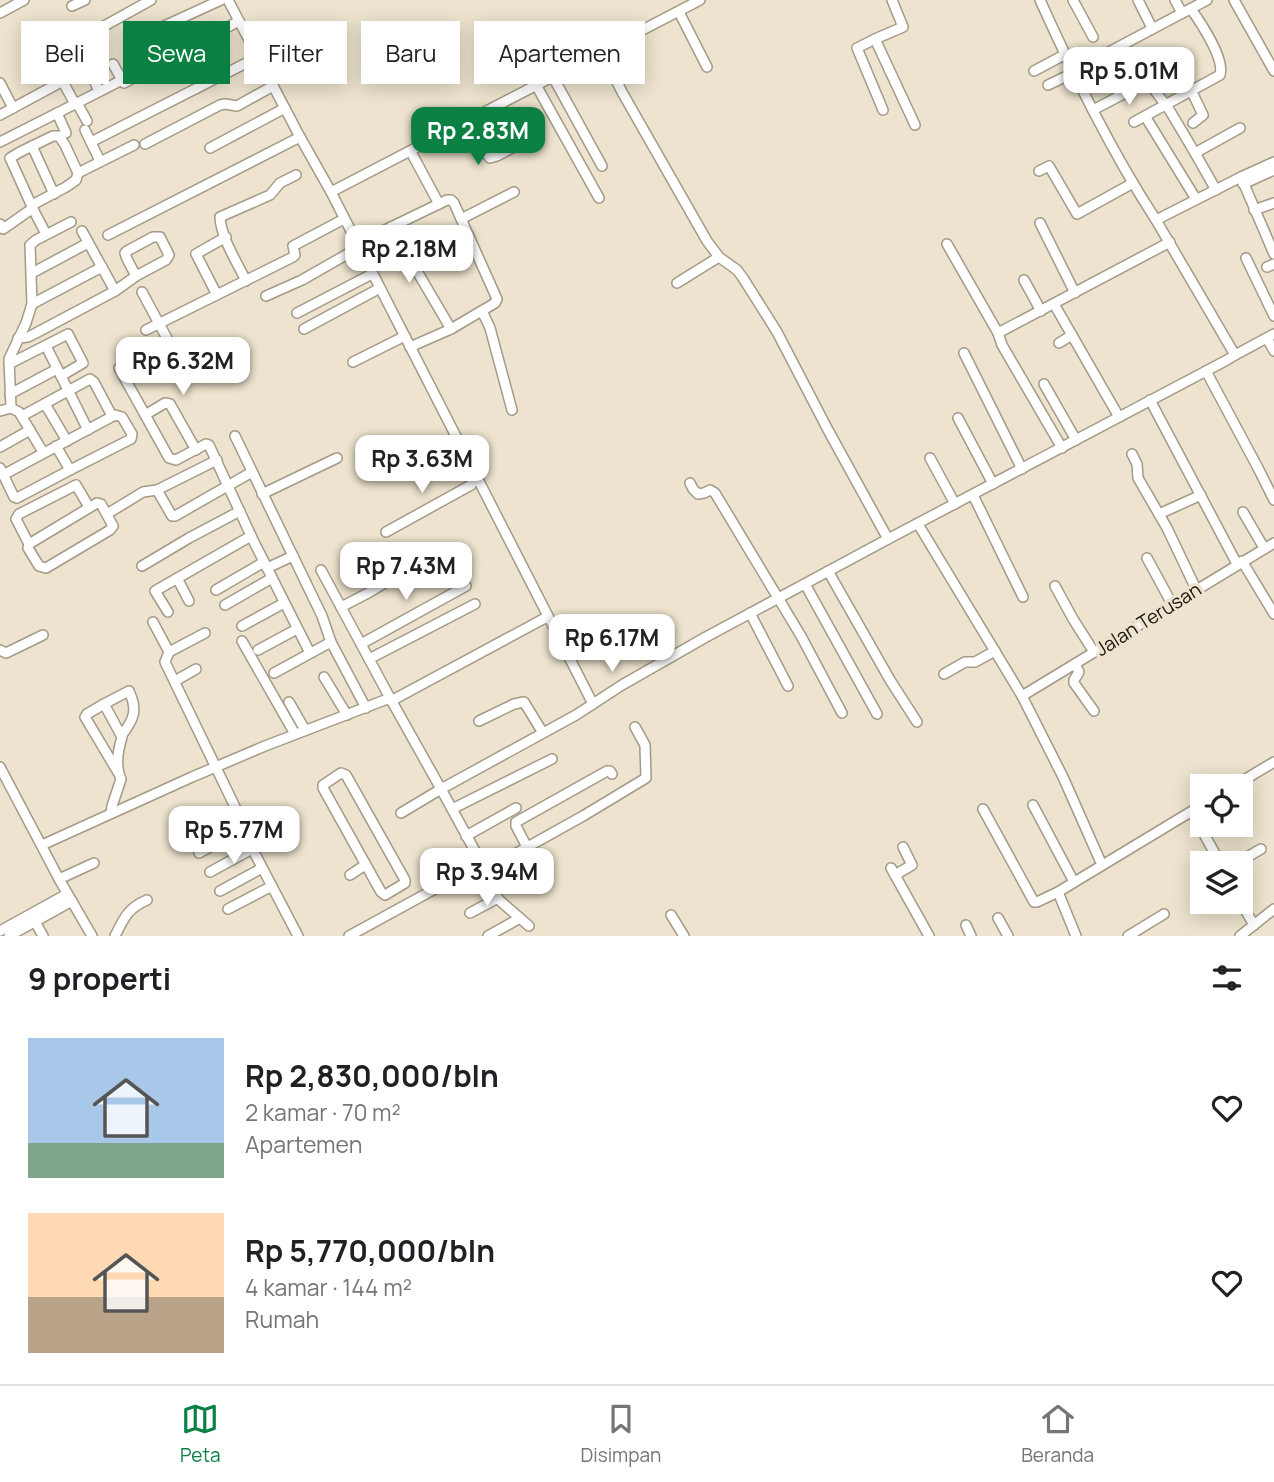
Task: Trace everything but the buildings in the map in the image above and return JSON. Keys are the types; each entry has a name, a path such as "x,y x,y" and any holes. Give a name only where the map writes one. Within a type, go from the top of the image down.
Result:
{"street":[{"path":"0,13 24,0"},
{"path":"72,6 85,0"},
{"path":"109,23 151,0"},
{"path":"175,21 221,0"},
{"path":"228,0 244,31"},
{"path":"645,30 700,0"},
{"path":"883,110 857,48 903,27 892,0"},
{"path":"1040,0 1064,55 1093,110 1234,355"},
{"path":"1073,0 1093,37"},
{"path":"1138,0 1152,28"},
{"path":"1134,121 1218,77 1222,69 1214,49 1175,0"},
{"path":"1048,85 1207,0"},
{"path":"1234,0 1274,71"},
{"path":"679,12 707,67"},
{"path":"230,26 239,21"},
{"path":"875,39 915,125"},
{"path":"1034,71 1064,55"},
{"path":"0,142 122,80 113,64"},
{"path":"91,142 244,64"},
{"path":"1111,72 1113,84 1120,95"},
{"path":"1093,110 1148,81 1165,104 1216,190"},
{"path":"0,116 63,82 76,103 100,161"},
{"path":"0,83 13,108"},
{"path":"96,84 99,91"},
{"path":"557,84 602,166"},
{"path":"618,84 700,230 719,257 743,278 778,335 888,539"},
{"path":"331,192 536,85 599,198"},
{"path":"78,173 223,104 237,106 273,86 331,192 593,704"},
{"path":"1191,90 1203,115 1193,123"},
{"path":"210,148 285,108"},
{"path":"57,113 66,133"},
{"path":"1145,116 1196,199"},
{"path":"471,121 490,158 512,148"},
{"path":"1195,153 1240,128"},
{"path":"1,228 32,207 76,180 78,173 59,136 53,136 10,158 32,207 46,234"},
{"path":"108,235 300,137"},
{"path":"32,146 54,194"},
{"path":"411,152 439,204"},
{"path":"1156,220 1273,165"},
{"path":"1039,171 1049,166 1077,214 1133,183"},
{"path":"246,281 219,220 222,216 270,195 282,182 296,175"},
{"path":"1242,180 1274,254"},
{"path":"461,219 514,192"},
{"path":"266,296 302,280 391,227 451,200 497,298 495,303 452,328 410,347"},
{"path":"1255,211 1274,203"},
{"path":"146,330 295,257 293,246 344,219"},
{"path":"11,408 9,364 33,304 30,245 71,222"},
{"path":"1040,223 1076,293"},
{"path":"391,227 452,328"},
{"path":"82,232 115,291"},
{"path":"18,338 28,337 115,291 168,258 163,241 159,237 153,237 125,253 136,276"},
{"path":"217,295 196,254 226,237"},
{"path":"998,333 1170,242"},
{"path":"32,273 88,243"},
{"path":"947,244 1062,447"},
{"path":"677,283 719,257"},
{"path":"1246,258 1274,316"},
{"path":"33,304 102,267"},
{"path":"297,313 372,274"},
{"path":"1024,280 1041,312"},
{"path":"304,329 380,288"},
{"path":"142,292 169,342"},
{"path":"1054,304 1119,417"},
{"path":"482,311 490,328 512,410"},
{"path":"9,364 68,334 83,363 10,394"},
{"path":"1059,343 1072,335"},
{"path":"353,362 405,336"},
{"path":"401,813 750,613 1271,336 1274,351"},
{"path":"46,346 88,430"},
{"path":"964,353 1022,469"},
{"path":"119,368 172,460 208,444 310,653"},
{"path":"1206,371 1274,500"},
{"path":"22,416 91,379 112,416"},
{"path":"1044,384 1076,440"},
{"path":"1150,400 1240,563 1274,614"},
{"path":"145,415 165,403 170,404 195,450"},
{"path":"45,404 67,441"},
{"path":"0,411 11,408 18,411 43,452"},
{"path":"112,416 122,417 132,434 131,438 17,498 14,497 2,471 67,441 112,416"},
{"path":"958,418 993,485"},
{"path":"0,447 30,430"},
{"path":"235,436 322,616 331,642 366,708"},
{"path":"56,446 70,470"},
{"path":"1132,454 1137,464 1138,478 1196,589"},
{"path":"262,494 337,458"},
{"path":"930,458 955,504"},
{"path":"107,514 143,492 157,490 217,460"},
{"path":"157,490 174,517 252,472"},
{"path":"386,532 471,485 476,477"},
{"path":"690,483 698,494 709,489 715,493 801,636 842,713"},
{"path":"29,544 100,502 113,526 110,530 46,568 37,564 16,519 19,514 76,485 89,507"},
{"path":"973,495 1023,597"},
{"path":"1159,514 1201,495"},
{"path":"142,566 240,511"},
{"path":"1243,512 1264,548"},
{"path":"918,524 1021,696 1063,777 1102,865"},
{"path":"168,612 155,591 251,536"},
{"name":"Jalan Terusan","path":"1021,696 1274,542"},
{"path":"216,590 265,565 293,556"},
{"path":"1147,558 1172,604"},
{"path":"321,570 467,836 485,885 529,926"},
{"path":"828,571 917,722"},
{"path":"341,607 401,573"},
{"path":"177,578 189,601"},
{"path":"225,605 272,578"},
{"path":"804,584 877,714"},
{"path":"361,644 466,586"},
{"path":"1055,586 1094,652"},
{"path":"242,626 284,603"},
{"path":"369,659 475,604"},
{"path":"750,613 788,686"},
{"path":"43,845 295,734 391,700 547,617"},
{"path":"153,622 169,652"},
{"path":"258,650 297,629"},
{"path":"205,633 169,652 165,662 237,811"},
{"path":"0,650 6,653 43,635"},
{"path":"242,641 295,734"},
{"path":"274,673 331,642"},
{"path":"944,674 965,662 975,662 995,651"},
{"path":"1075,664 1079,672 1074,683 1094,711"},
{"path":"175,681 196,669"},
{"path":"324,677 347,715"},
{"path":"118,774 117,753 122,735 132,721 135,706 129,691 87,714 85,718 118,774 121,779 112,806 118,810"},
{"path":"289,702 305,730"},
{"path":"479,721 524,702 542,733"},
{"path":"104,705 122,735"},
{"path":"349,936 478,864 490,868 646,778 645,745 635,727"},
{"path":"452,809 552,759"},
{"path":"1253,775 1274,762"},
{"path":"0,767 92,936"},
{"path":"527,847 516,822 607,772 612,774"},
{"path":"341,773 346,775 405,880 405,883 397,888 384,894 322,786 341,773"},
{"path":"1032,805 1074,882"},
{"path":"467,836 516,808"},
{"path":"983,809 1034,902 1058,892 1190,813"},
{"path":"199,853 242,829 298,936"},
{"path":"903,847 912,865 893,871 929,936"},
{"path":"210,872 252,849"},
{"path":"1253,854 1261,849"},
{"path":"59,879 94,863"},
{"path":"350,875 365,865"},
{"path":"220,891 262,868"},
{"path":"228,909 272,886"},
{"path":"397,888 406,905"},
{"path":"1058,892 1076,936"},
{"path":"9,936 69,897"},
{"path":"470,913 498,898"},
{"path":"115,936 132,908 147,900"},
{"path":"1240,936 1252,921 1274,909"},
{"path":"1128,936 1164,914"},
{"path":"1248,914 1252,921"},
{"path":"671,915 684,936"},
{"path":"0,931 33,918"},
{"path":"33,918 43,936"},
{"path":"488,936 520,918"},
{"path":"998,918 1008,936"},
{"path":"965,925 971,936"}]}
